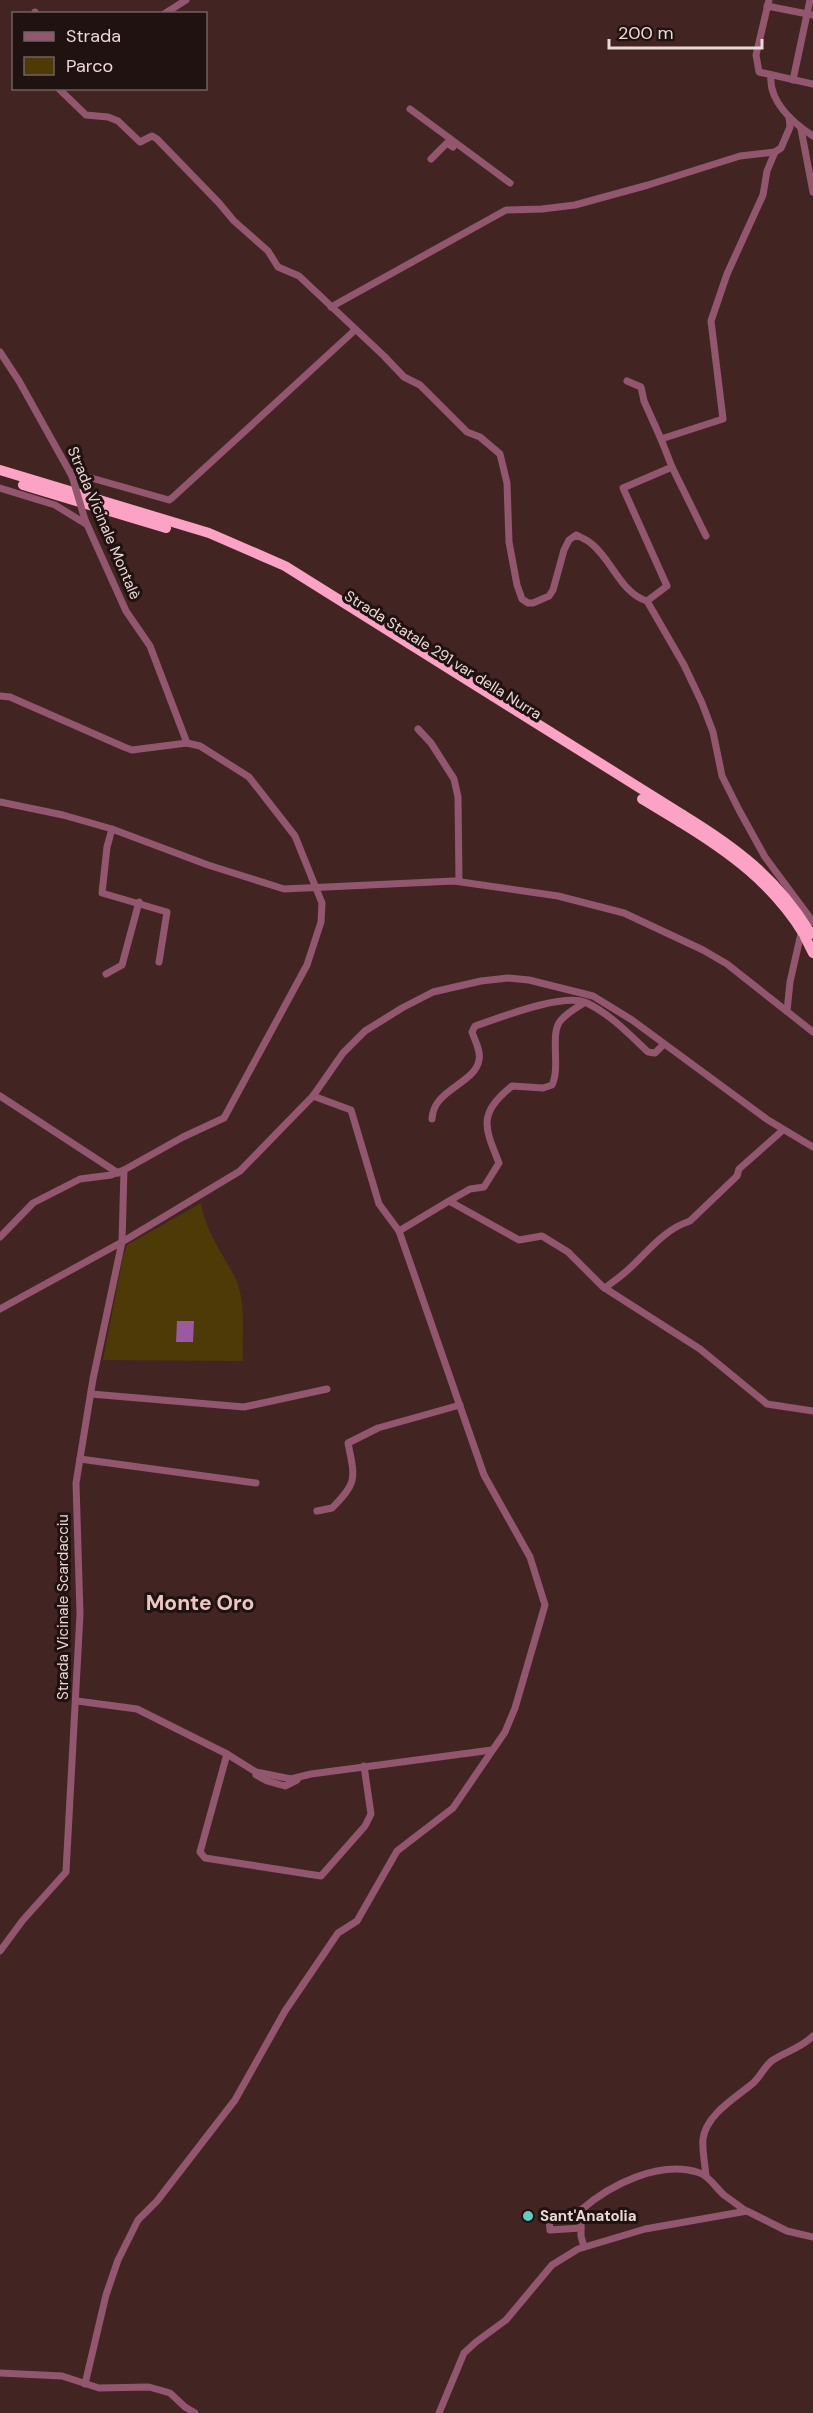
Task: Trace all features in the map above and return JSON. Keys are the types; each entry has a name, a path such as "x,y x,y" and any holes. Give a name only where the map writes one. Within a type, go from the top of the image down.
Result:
{"highway":[{"name":"Strada Statale 291 var della Nurra","path":"0,470 209,533 284,569 311,585 682,818 760,879 810,936 813,952"},
{"name":"Strada Statale 291 var della Nurra","path":"0,478 202,538 284,569"}],"street":[{"path":"167,12 186,0"},
{"path":"793,80 810,15 810,0"},
{"path":"810,15 768,3 756,64 759,72 813,84"},
{"path":"771,75 772,90 789,117 801,129 813,136"},
{"path":"60,90 86,115 108,117 118,121 140,142 152,136 157,139 234,220 268,251 278,267 299,276 404,377 420,385 442,404 467,432 480,437 500,454 507,483 509,542 516,585 522,599 533,603 542,600 553,590 564,550 569,540 576,535 594,545 627,587 641,599 647,601 684,665 702,703 713,732 717,758 726,784 765,857 813,922"},
{"path":"410,109 510,185 447,143 431,159"},
{"path":"331,307 506,210 575,205 740,156 775,152 781,148 786,138 790,126 789,117"},
{"path":"801,129 813,192"},
{"path":"661,440 723,419 711,321 726,274 763,195 767,171 775,152"},
{"path":"71,474 169,500 355,330"},
{"name":"Strada Vicinale Montalè","path":"0,352 19,381 71,474 86,522 126,611 150,646 187,743"},
{"path":"627,381 641,387 644,401 672,467 706,536"},
{"path":"647,601 667,586 622,488 672,467"},
{"path":"0,488 55,505 86,522"},
{"path":"0,696 10,697 132,750 187,743 200,746 249,777 296,836 322,903 321,922 307,965 224,1118 183,1137 121,1172 80,1179 33,1203 0,1237"},
{"path":"418,729 431,743 454,779 458,797 459,881"},
{"path":"0,802 63,815 112,829 208,865 284,889 459,881 558,896 624,913 703,950 727,964 813,1032"},
{"path":"112,829 107,847 102,893 139,902 167,913 159,962"},
{"path":"106,974 122,965 139,902"},
{"path":"786,1011 790,982 807,912"},
{"path":"0,1309 122,1242 240,1171 313,1096 343,1053 365,1031 402,1008 433,993 481,981 508,978 529,980 593,996 632,1020 783,1130 813,1147"},
{"path":"432,1119 432,1113 441,1098 470,1074 478,1064 478,1049 472,1032 475,1026 541,1004 585,1002 625,1030 648,1052 655,1053 664,1044"},
{"path":"399,1231 470,1189 484,1187 499,1163 489,1140 486,1121 490,1110 512,1086 543,1088 552,1085 555,1080 557,1062 556,1029 560,1021 585,1002"},
{"path":"0,1096 121,1172"},
{"path":"85,2384 106,2295 118,2260 138,2220 157,2201 235,2100 285,2011 338,1933 357,1921 397,1851 453,1808 505,1732 515,1708 545,1605 530,1557 484,1475 399,1231 379,1204 351,1110 313,1096"},
{"path":"605,1288 631,1267 654,1243 681,1224 690,1221 737,1176 739,1169 783,1130"},
{"name":"Strada Vicinale Scardacciu","path":"0,1951 23,1920 66,1872 80,1614 76,1483 91,1394 122,1242 121,1172"},
{"path":"449,1201 519,1240 542,1236 568,1252 605,1288 700,1349 767,1404 813,1411"},
{"path":"91,1394 244,1407 327,1389"},
{"path":"317,1511 332,1508 353,1483 354,1475 348,1443 378,1428 460,1405"},
{"path":"80,1459 256,1483"},
{"path":"76,1704 137,1709 256,1772 279,1778 299,1778 364,1766 492,1750"},
{"path":"227,1756 200,1852 206,1858 321,1876 365,1826 370,1814 364,1766"},
{"path":"706,2176 703,2142 705,2131 713,2120 738,2095 754,2083 772,2061 800,2047 813,2036"},
{"path":"584,2247 580,2228 581,2210 596,2197 626,2179 663,2171 683,2170 706,2176 725,2195 747,2211 787,2231 813,2237"},
{"path":"439,2413 464,2353 506,2320 552,2265 564,2256 584,2247 645,2229 747,2211"},
{"path":"580,2216 549,2219 550,2230 580,2228"},
{"path":"0,2373 62,2376 99,2388 133,2386 160,2389 170,2393 195,2413"}],"green space":[{"path":"201,1203 211,1234 240,1291 243,1311 243,1361 103,1360 127,1245"}],"shaded area":[{"path":"177,1321 194,1321 193,1342 176,1342"}],"place":[{"name":"Sant'Anatolia","path":"528,2216"}],"district":[{"name":"Monte Oro","path":"200,1603"}]}
